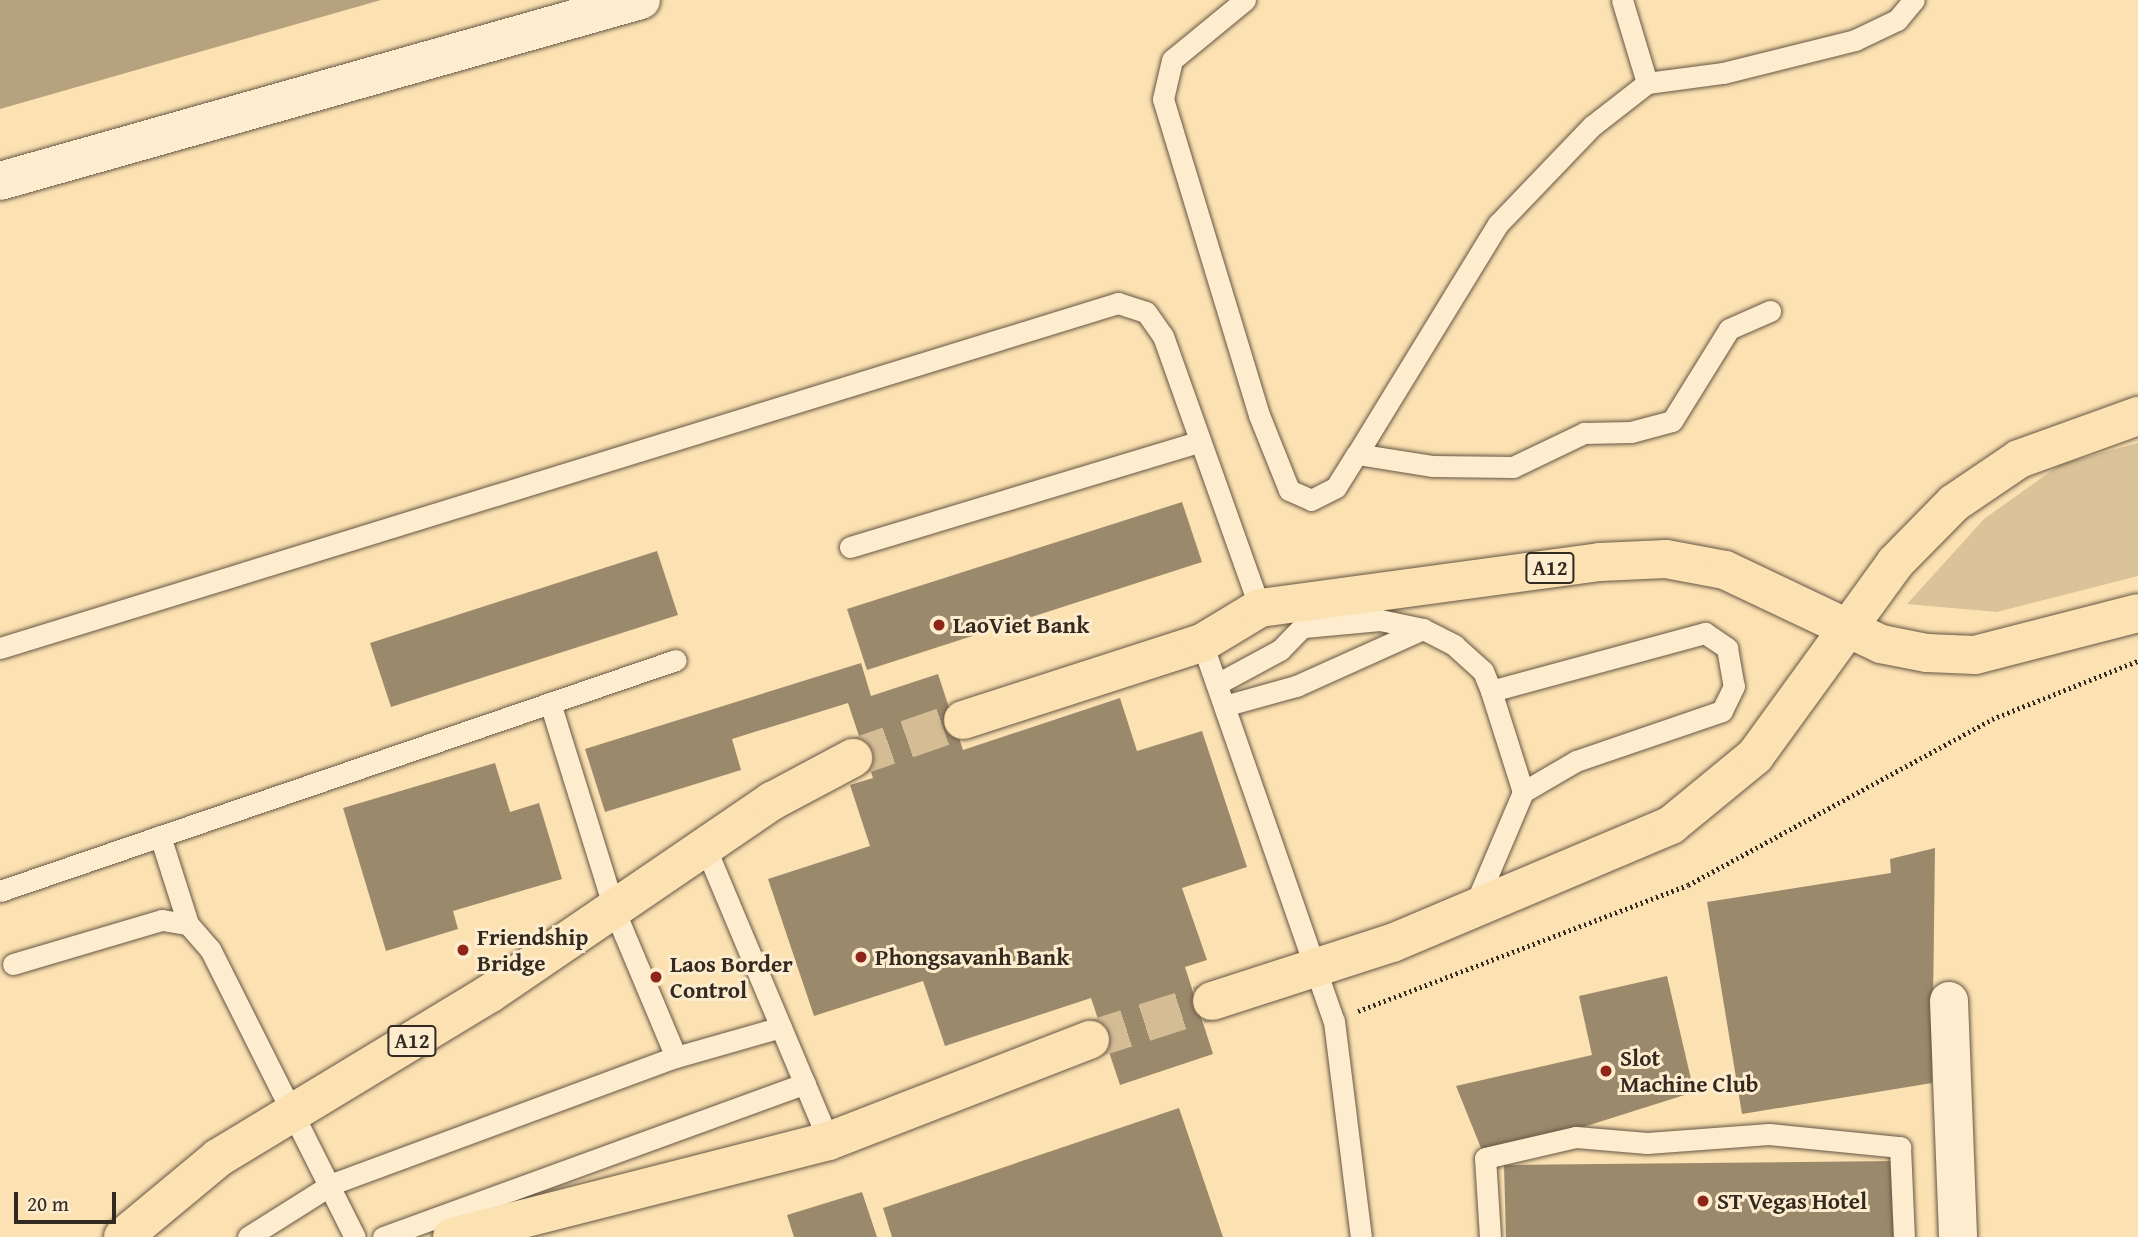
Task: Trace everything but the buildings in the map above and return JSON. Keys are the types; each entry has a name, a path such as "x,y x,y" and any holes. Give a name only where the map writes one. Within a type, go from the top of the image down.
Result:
{"highway":[{"path":"1212,1001 1315,968 1671,825 1717,793 1755,756 1850,630 1895,564 1954,502 2019,459 2138,416"},
{"name":"A12","path":"963,720 1202,643 1260,608 1328,596 1666,559 1725,570 1881,644 1975,655 2138,613"},
{"name":"A12","path":"123,1237 218,1158 615,912 772,800 853,758"},
{"path":"453,1237 829,1141 1090,1040"}],"street":[{"path":"0,181 641,0"},
{"path":"1948,1001 1958,1237"}],"lane":[{"path":"1245,0 1172,60 1163,99 1180,172 1289,490 1311,500 1335,487 1498,224 1592,126 1647,83 1723,73 1855,40 1897,20 1914,0"},
{"path":"1622,0 1647,83"},
{"path":"0,648 1103,305 1133,306 1157,323 1197,442 1260,608"},
{"path":"1357,454 1433,466 1513,467 1584,433 1631,432 1672,421 1729,329 1770,311"},
{"path":"850,547 1197,442"},
{"path":"1217,684 1280,650 1304,627 1328,596"},
{"path":"1304,627 1380,621 1423,629 1454,645 1483,671 1523,792"},
{"path":"1224,706 1296,686 1423,629"},
{"path":"1475,905 1523,792 1576,761 1721,711 1734,686 1727,648 1705,633 1491,691"},
{"path":"1202,643 1334,1021 1361,1237"},
{"path":"0,891 677,660"},
{"path":"550,703 615,912 676,1057"},
{"path":"160,836 188,923 210,949 291,1114 332,1184 355,1237"},
{"path":"706,849 829,1141"},
{"path":"13,964 162,920 188,923"},
{"path":"248,1237 332,1184 676,1057 781,1027"},
{"path":"383,1237 805,1083"},
{"path":"1490,1237 1485,1158 1576,1137 1647,1143 1769,1134 1900,1147 1904,1237"}],"path":[{"path":"1334,1021 1688,885 1992,719 2138,661"}],"shaded area":[{"path":"0,0 381,0 0,109"},
{"path":"2138,443 2138,576 1997,612 1907,604 1984,519 2061,464"}],"tunnel":[{"path":"853,758 963,720"},
{"path":"1090,1040 1212,1001"}],"place":[{"name":"LaoViet Bank","path":"939,625"},
{"name":"Friendship Bridge","path":"463,950"},
{"name":"Phongsavanh Bank","path":"861,957"},
{"name":"Laos Border Control","path":"656,977"},
{"name":"Slot Machine Club","path":"1606,1071"},
{"name":"ST Vegas Hotel","path":"1703,1201"}]}
